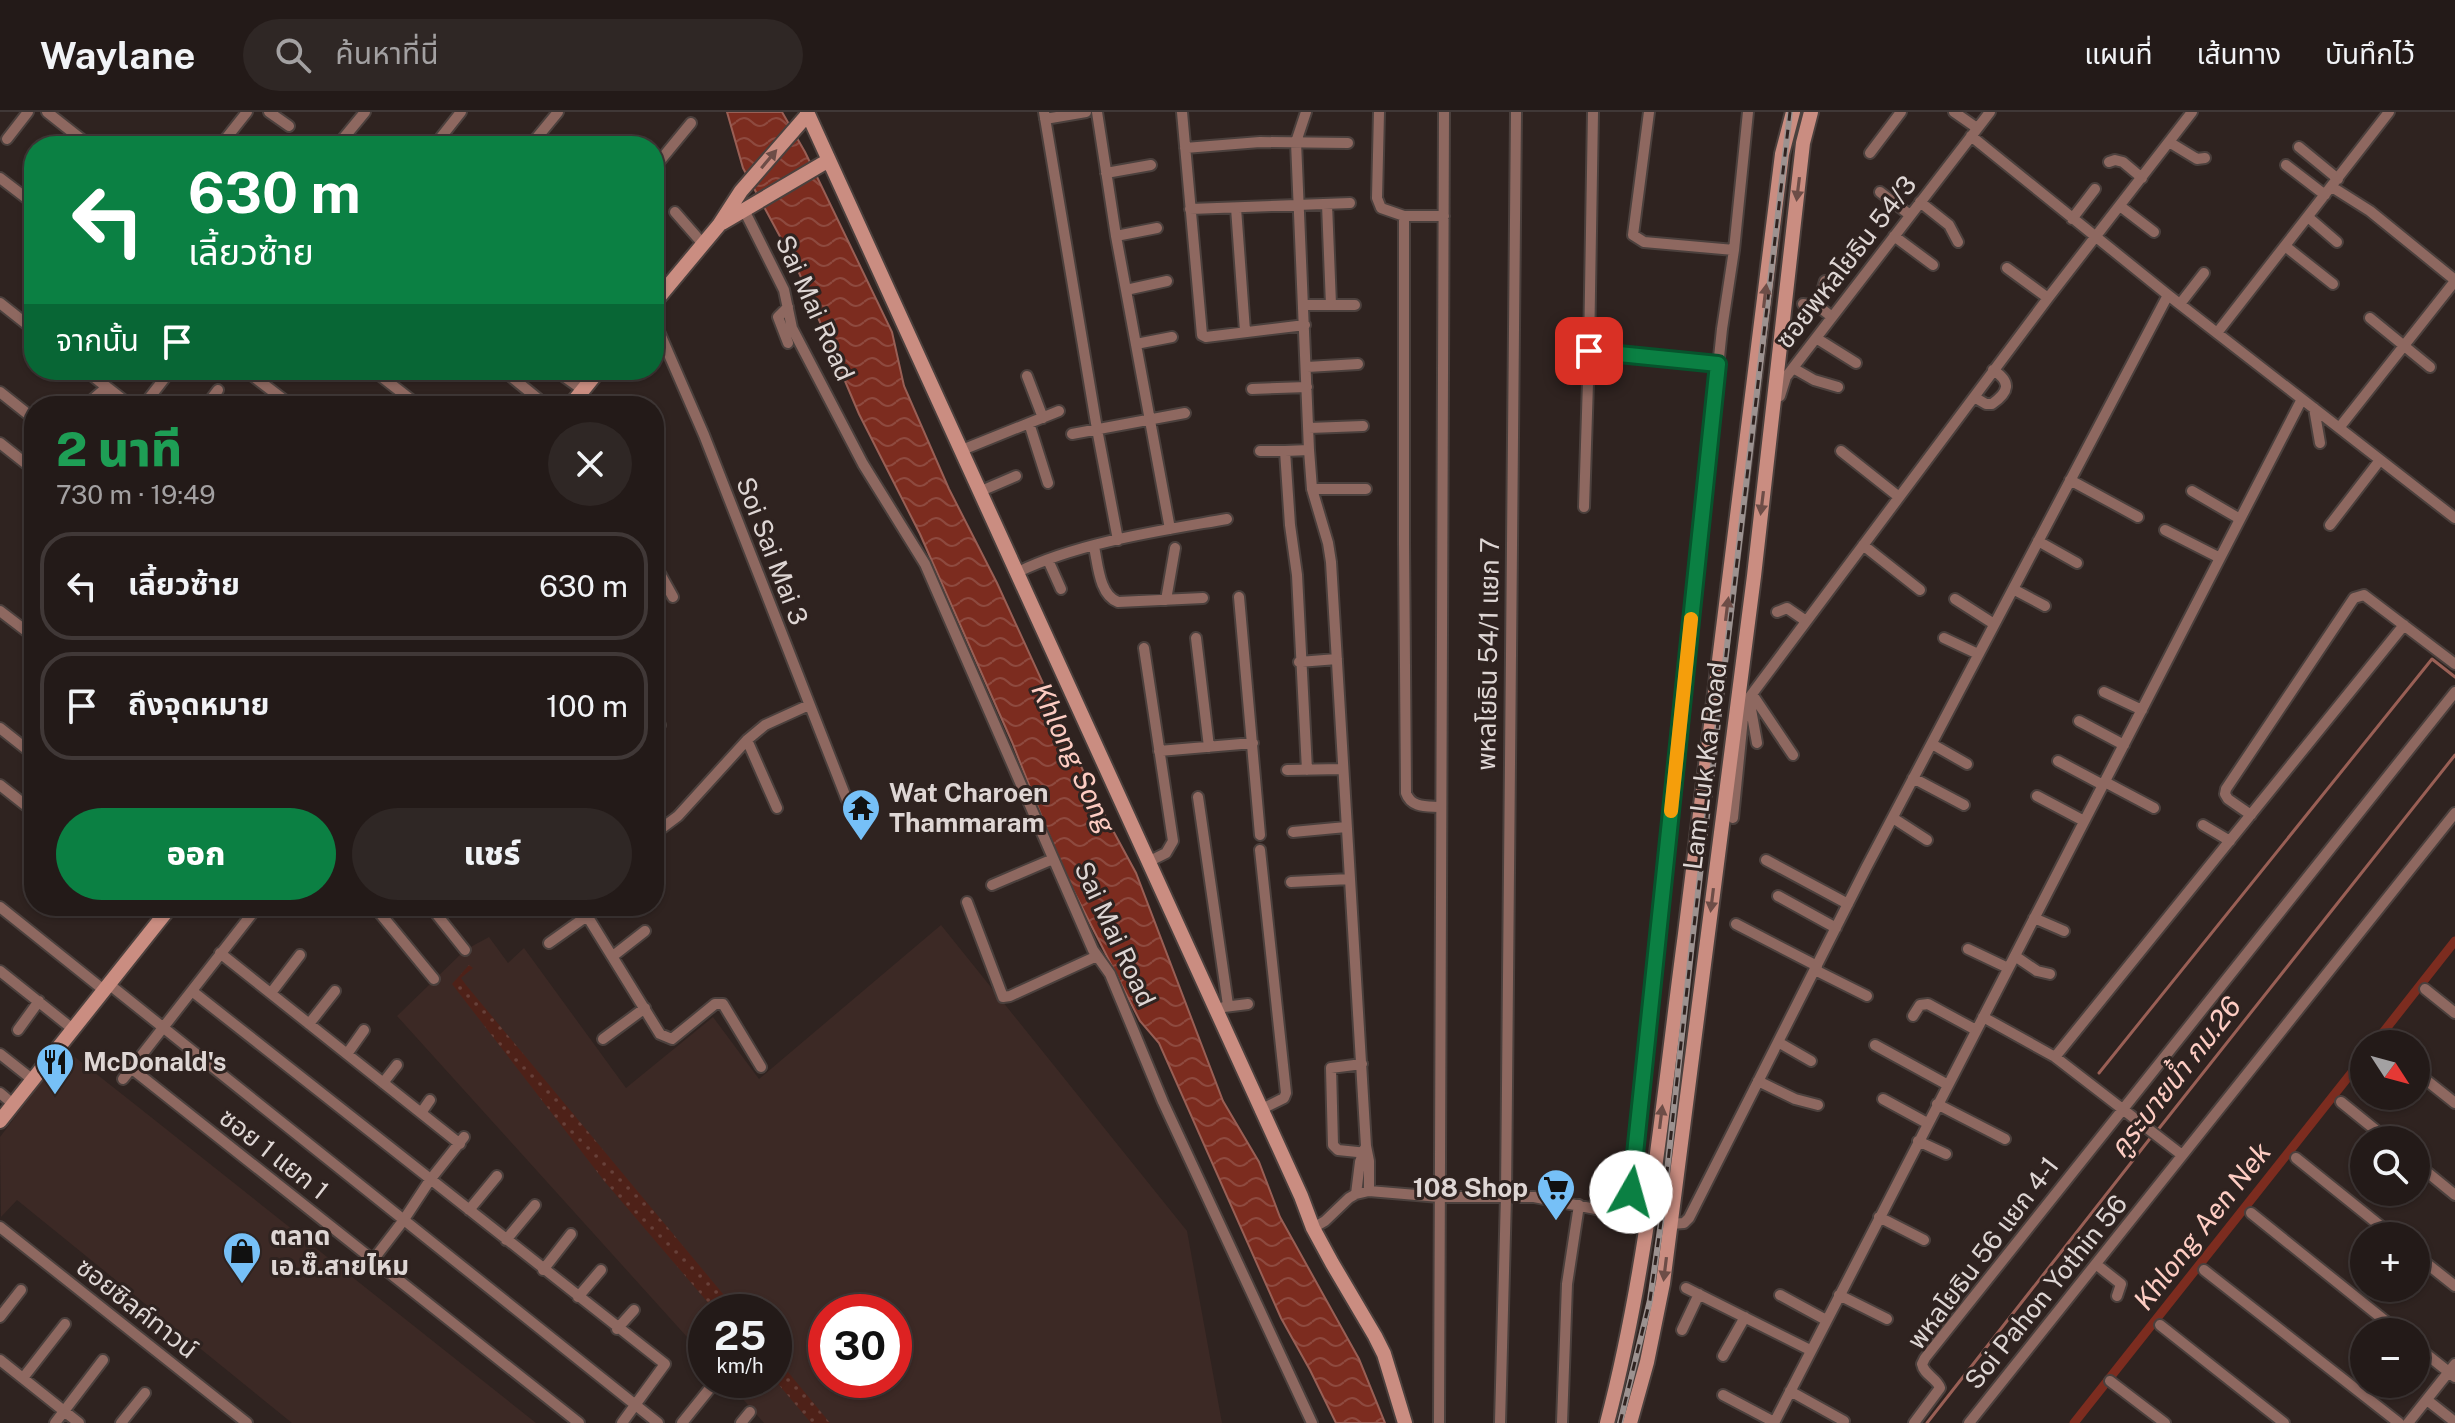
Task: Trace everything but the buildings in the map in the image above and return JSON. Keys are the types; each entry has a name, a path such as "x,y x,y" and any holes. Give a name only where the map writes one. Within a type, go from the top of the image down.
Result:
{"main road":[{"name":"Lam Luk Ka Road","path":"1607,1423 1634,1307 1647,1219 1732,575 1782,154 1793,112"},
{"name":"Lam Luk Ka Road","path":"1630,1423 1658,1308 1671,1224 1754,576 1803,143 1811,112"},
{"path":"664,291 719,225 741,191 808,113"},
{"path":"808,113 823,163 962,450 1148,862 1221,1008 1260,1110 1313,1228 1384,1354 1405,1423"},
{"path":"719,225 823,163"},
{"path":"579,396 591,380"},
{"path":"1732,575 1754,576"},
{"path":"0,1121 108,988 159,916"}],"street":[{"path":"7,139 28,112"},
{"path":"47,112 77,136"},
{"path":"228,136 247,112"},
{"path":"269,112 289,126"},
{"path":"345,136 365,112"},
{"path":"442,136 461,112"},
{"path":"538,136 558,112"},
{"path":"1086,112 1044,116 1118,540"},
{"path":"1097,112 1116,236 1170,529"},
{"path":"1182,112 1200,332 1206,337 1305,325"},
{"path":"1306,112 1296,142 1309,450 1312,489 1330,552 1369,1191"},
{"path":"1379,112 1377,198 1381,208 1404,216 1444,216"},
{"path":"1439,1423 1444,112"},
{"name":"พหลโยธิน 54/1 แยก 7","path":"1500,1423 1506,1196 1516,112"},
{"path":"1584,507 1593,112"},
{"path":"1649,112 1633,235 1644,242 1734,250"},
{"path":"1628,1215 1718,364 1734,250 1748,112"},
{"path":"1870,153 1901,112"},
{"path":"1954,112 2072,219 2455,518"},
{"name":"ซอยพหลโยธิน 54/3","path":"1771,453 1780,391 1786,377 1990,112"},
{"path":"1733,818 1744,708 1750,696 1993,370 2192,112"},
{"path":"2217,333 2389,112"},
{"path":"664,156 691,123"},
{"path":"1185,148 1249,142 1348,143"},
{"path":"2169,142 2197,159 2205,158"},
{"path":"2299,147 2332,187"},
{"path":"2109,162 2123,162 2142,178"},
{"path":"1106,173 1151,165"},
{"path":"2286,165 2362,205 2455,280 2339,428"},
{"path":"0,178 24,196"},
{"path":"2072,219 2095,189"},
{"path":"1880,192 1910,215"},
{"path":"1920,202 1949,225 1958,242"},
{"path":"1190,209 1350,203"},
{"path":"1327,204 1331,305"},
{"path":"2120,206 2154,232"},
{"name":"Sai Mai Road","path":"749,208 784,290 792,328 863,464 925,564 1053,859 1097,956 1110,974 1163,1102 1312,1423"},
{"path":"1236,208 1245,331"},
{"path":"675,212 703,244"},
{"path":"1404,216 1406,793 1408,800 1415,805 1440,807"},
{"path":"2308,217 2337,242"},
{"path":"1116,236 1157,228"},
{"path":"1894,236 1933,265"},
{"path":"2285,246 2333,284"},
{"path":"2007,268 2048,298"},
{"path":"2180,304 2204,273"},
{"path":"1126,290 1167,281"},
{"path":"1818,306 1825,281"},
{"path":"1671,1224 1684,1223 1689,1218 1913,778 2168,295"},
{"path":"0,303 24,322"},
{"path":"1803,304 1818,306 1832,317"},
{"path":"1304,305 1355,305"},
{"path":"788,307 778,317 788,343"},
{"path":"2370,318 2430,367"},
{"path":"1136,344 1172,337"},
{"path":"1816,338 1856,363"},
{"name":"Soi Sai Mai 3","path":"664,343 704,435 847,800"},
{"path":"1589,351 1718,364"},
{"path":"1307,367 1358,364"},
{"path":"1793,368 1814,380 1838,387"},
{"path":"1974,397 1992,404 2005,392 2005,379 1993,370"},
{"path":"1027,376 1043,418"},
{"path":"98,380 118,396"},
{"path":"151,396 163,380"},
{"path":"258,380 279,396"},
{"path":"386,380 406,396"},
{"path":"515,380 535,396"},
{"path":"569,380 583,390"},
{"path":"97,396 107,387"},
{"path":"1252,389 1307,387"},
{"path":"214,396 218,390"},
{"path":"0,392 24,411"},
{"path":"1723,1395 1774,1423 2302,399"},
{"path":"2314,408 2320,443"},
{"path":"962,450 1059,411"},
{"path":"1072,434 1185,413"},
{"path":"1029,423 1048,483"},
{"path":"1309,428 1363,426"},
{"path":"0,443 24,462"},
{"path":"1260,451 1309,450"},
{"path":"1285,451 1297,575 1299,662 1307,770"},
{"path":"1841,451 1899,497"},
{"path":"2330,525 2380,460"},
{"path":"981,491 1016,476"},
{"path":"2070,480 2138,517"},
{"path":"1312,489 1366,489"},
{"path":"2192,491 2240,519"},
{"path":"1018,572 1118,540 1227,519"},
{"path":"2165,530 2220,558"},
{"path":"2038,541 2077,563"},
{"path":"1863,545 1920,590"},
{"path":"1094,547 1105,590 1111,600 1203,598"},
{"path":"1166,600 1175,548"},
{"path":"1048,560 1061,589"},
{"path":"664,581 673,597"},
{"path":"2013,589 2045,606"},
{"path":"2251,815 2228,799 2226,789 2354,598 2364,595 2455,664"},
{"path":"1239,597 1260,835"},
{"path":"1955,599 1994,624"},
{"path":"1777,612 1787,608 1806,621"},
{"path":"0,611 24,629"},
{"path":"2055,1057 2404,625"},
{"path":"1196,638 1209,747"},
{"path":"1944,638 1978,654"},
{"path":"1144,648 1173,841 1166,853 1148,862"},
{"path":"1299,662 1337,659"},
{"path":"2104,692 2142,710"},
{"path":"2124,1109 2455,692"},
{"path":"1750,696 1757,743"},
{"path":"1750,696 1793,755"},
{"path":"664,826 678,816 747,740 765,725 809,705"},
{"path":"2079,721 2124,745"},
{"path":"0,728 24,747"},
{"path":"747,740 777,808"},
{"path":"1159,751 1253,743"},
{"path":"1932,744 1967,764"},
{"path":"2058,761 2154,808"},
{"path":"1287,770 1342,769"},
{"path":"1913,778 1964,805"},
{"path":"0,785 24,804"},
{"path":"2037,796 2084,821"},
{"path":"1198,797 1221,1008 1248,1004"},
{"name":"Soi Pahon Yothin 56","path":"1969,1423 2455,813"},
{"path":"1893,818 1927,840"},
{"path":"2203,825 2230,841"},
{"path":"1293,832 1346,827"},
{"path":"1260,850 1286,1093 1284,1098 1260,1110"},
{"path":"992,885 1053,859"},
{"path":"1766,860 1848,904"},
{"path":"1291,882 1350,879"},
{"path":"1778,896 1836,928"},
{"path":"967,902 1003,997 1097,956"},
{"path":"0,907 163,1029 658,1423"},
{"path":"123,1079 250,916"},
{"path":"382,916 434,979"},
{"path":"438,916 465,950"},
{"path":"549,943 587,916 660,1034 672,1039 715,1004 723,1004 761,1067"},
{"path":"2034,918 2064,931"},
{"path":"1736,924 1867,996"},
{"path":"613,956 645,931"},
{"path":"1968,949 2008,968"},
{"path":"220,953 421,1113 462,1140 373,1260"},
{"path":"271,993 300,955"},
{"path":"2015,956 2037,971 2050,974"},
{"path":"0,971 74,1030"},
{"path":"2425,989 2455,1013"},
{"path":"192,991 665,1364 622,1423"},
{"path":"309,1024 335,991"},
{"path":"18,1030 39,1001"},
{"path":"1913,1016 1920,1005 1928,1004 1976,1030"},
{"path":"603,1039 645,1008"},
{"path":"1983,1017 2055,1057 2182,1155"},
{"path":"347,1054 364,1030"},
{"path":"1778,1042 1811,1061"},
{"path":"1875,1045 1948,1085"},
{"path":"0,1054 33,1080"},
{"path":"1362,1064 1334,1066 1330,1070 1333,1145 1338,1150 1366,1151"},
{"path":"383,1083 397,1065"},
{"name":"ซอย 1 แยก 1","path":"131,1068 579,1423"},
{"path":"1758,1081 1795,1099 1818,1105"},
{"path":"2430,1083 2455,1103"},
{"path":"0,1093 13,1104"},
{"path":"1883,1099 1927,1123"},
{"path":"421,1113 430,1100"},
{"path":"2341,1102 2371,1126"},
{"path":"1937,1104 2005,1139"},
{"name":"พหลโยธิน 56 แยก 4-1","path":"1914,1423 1940,1388 1939,1383 1923,1369 1925,1358 2124,1109"},
{"path":"1918,1141 1946,1154"},
{"path":"1356,1194 1366,1151"},
{"path":"2296,1158 2376,1222"},
{"path":"2430,1174 2455,1195"},
{"path":"469,1210 497,1176"},
{"path":"1313,1228 1356,1194 1369,1191 1440,1197 1534,1197 1647,1219"},
{"path":"506,1240 535,1205"},
{"path":"1562,1423 1567,1284 1579,1205"},
{"path":"2251,1213 2382,1318"},
{"path":"1879,1217 1924,1240"},
{"name":"ซอยซิลค์ทาวน์","path":"0,1227 247,1423"},
{"path":"543,1270 571,1234"},
{"path":"2097,1265 2121,1284 2117,1296"},
{"path":"2430,1266 2455,1286"},
{"path":"578,1297 601,1270"},
{"path":"2204,1270 2399,1423"},
{"path":"1686,1288 1810,1350"},
{"path":"0,1317 21,1290"},
{"path":"1682,1330 1699,1294"},
{"path":"1780,1295 1826,1320"},
{"path":"1839,1295 1887,1319"},
{"path":"617,1329 634,1310"},
{"path":"1723,1356 1745,1317"},
{"path":"23,1378 65,1324"},
{"path":"2160,1325 2284,1423"},
{"path":"2408,1423 2453,1371 2430,1355"},
{"path":"0,1360 79,1423"},
{"path":"55,1423 103,1360"},
{"path":"2110,1381 2165,1423"},
{"path":"1790,1391 1844,1421"},
{"path":"121,1423 145,1393"},
{"path":"682,1423 702,1398"},
{"path":"2427,1400 2455,1422"},
{"path":"741,1423 750,1412"}],"shaded area":[{"path":"941,925 1187,1231 1222,1423 764,1423 742,1398 792,1398 792,1294 688,1294 688,1338 397,1016 465,950 489,937 508,963 524,948 626,1088 713,1017 759,1079"},
{"path":"469,965 473,968 461,978 466,985 723,1294 701,1294 605,1182 452,984"},
{"name":"ตลาด เอ.ซ๊.สายไหม","path":"66,1050 536,1423 292,1423 17,1200 1,1217 0,1137"},
{"path":"792,1377 830,1423 811,1423 790,1398"}],"water":[{"name":"Khlong Song","path":"727,112 782,112 805,152 892,332 904,386 949,489 997,583 1097,801 1136,873 1223,1101 1259,1162 1280,1217 1359,1359 1385,1423 1336,1423 1281,1318 1159,1043 1140,1021 1063,870 1012,742 920,534 859,414 797,268 743,168"}],"waterway":[{"name":"คูระบายน้ำ กม.26","path":"2099,1073 2432,659 2455,677"},
{"name":"คูระบายน้ำ กม.26","path":"2157,1131 2455,755"},
{"name":"Khlong Aen Nek","path":"2385,1030 2455,941"},
{"name":"Khlong Aen Nek","path":"2074,1423 2350,1075"},
{"name":"คูระบายน้ำ กม.26","path":"1927,1423 2152,1136"}],"railway":[{"path":"1620,1423 1650,1300 1663,1208 1790,112"}],"slow traffic":[{"path":"1671,811 1691,619"}],"place":[{"name":"Wat Charoen Thammaram","path":"861,842"},
{"name":"McDonald's","path":"55,1096"},
{"name":"108 Shop","path":"1556,1222"},
{"name":"ตลาด เอ.ซ๊.สายไหม","path":"242,1285"}],"route":[{"path":"1589,351 1718,364 1631,1192"}]}
